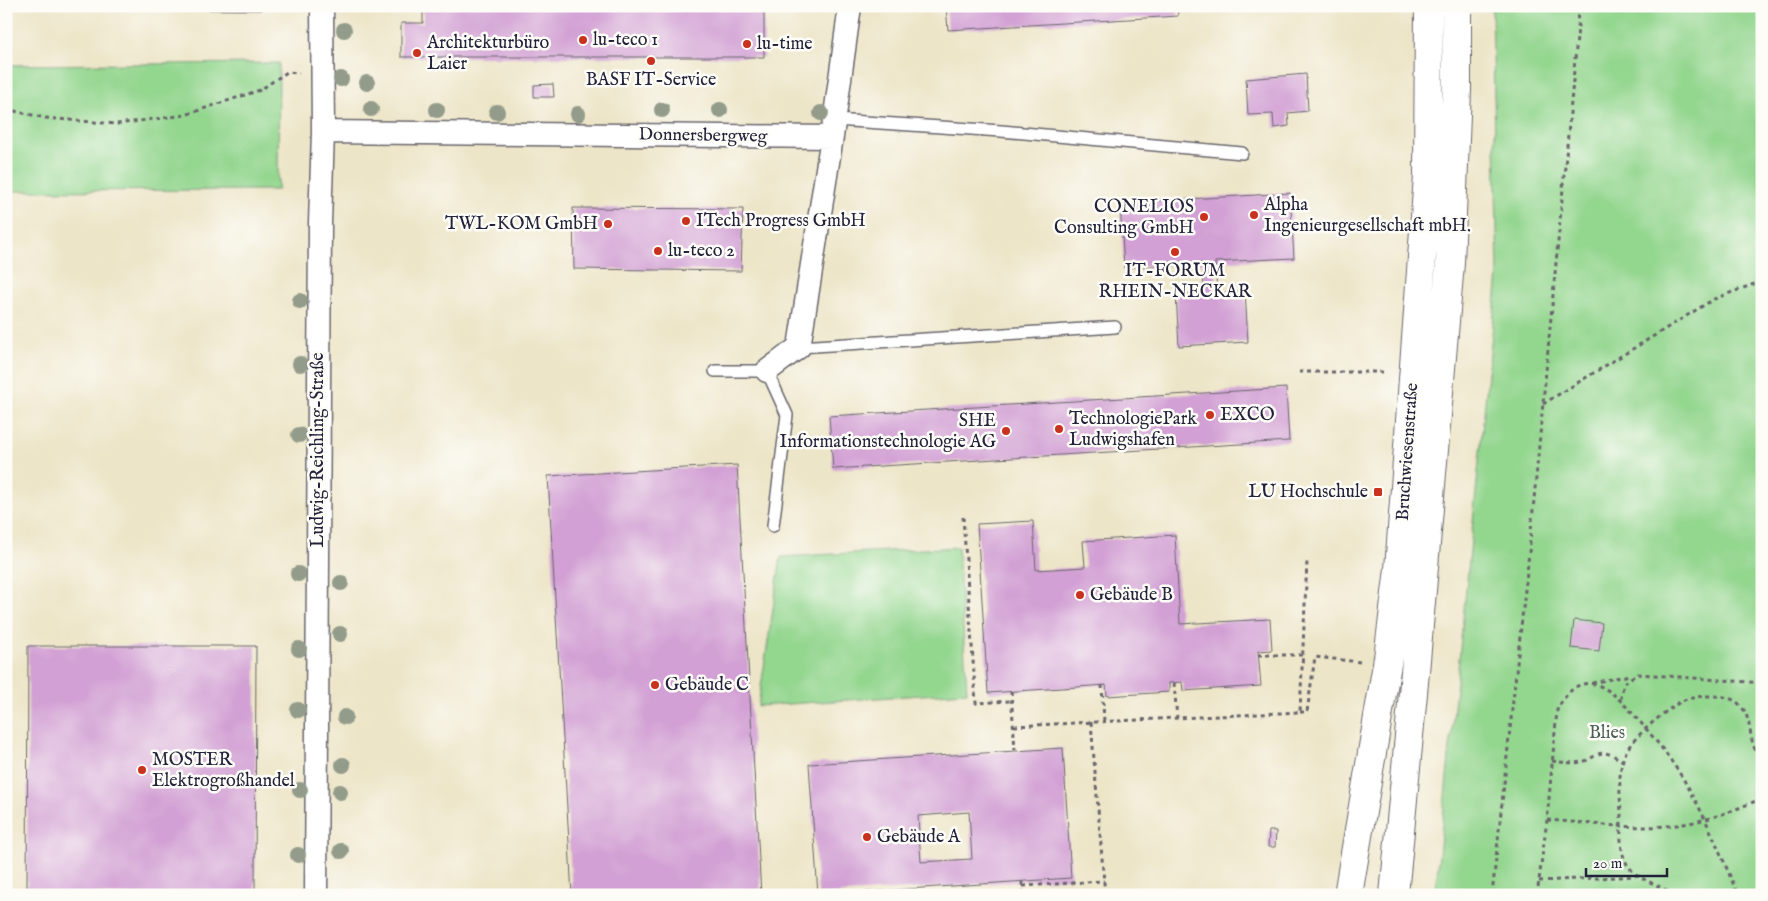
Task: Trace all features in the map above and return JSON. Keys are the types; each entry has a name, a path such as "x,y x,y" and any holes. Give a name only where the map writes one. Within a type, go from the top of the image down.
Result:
{"main road":[{"name":"Bruchwiesenstraße","path":"1348,895 1388,658 1399,569 1428,176 1429,6"},
{"name":"Bruchwiesenstraße","path":"1394,895 1417,653 1450,263 1457,90 1457,6"}],"street":[{"name":"Ludwig-Reichling-Straße","path":"316,895 320,242 323,132 322,6"},
{"path":"767,370 799,347 850,6"},
{"name":"Donnersbergweg","path":"323,132 833,129"}],"lane":[{"path":"833,129 1001,131 1242,153"},
{"path":"799,347 1115,326"},
{"path":"715,371 767,370 787,415 773,526"}],"path":[{"path":"1492,895 1529,553 1578,27 1577,6"},
{"path":"6,109 46,118 117,124 185,115 260,90 287,72 322,73"},
{"path":"1543,404 1714,299 1762,281"},
{"path":"1299,372 1388,372 1387,380"},
{"path":"963,516 976,703 1011,701"},
{"path":"1300,712 1307,561"},
{"path":"1258,655 1303,655"},
{"path":"1014,726 1307,712 1314,657 1363,662"},
{"path":"1537,895 1547,820 1557,710 1564,698 1572,690 1581,685 1639,674 1762,683"},
{"path":"1621,699 1624,681 1639,674"},
{"path":"1174,683 1177,718"},
{"path":"1589,684 1600,685 1621,699 1646,728 1683,778 1738,895"},
{"path":"1102,685 1104,722"},
{"path":"1010,691 1015,750"},
{"path":"1674,895 1637,876 1627,865 1622,848 1619,780 1626,750 1646,728 1681,702 1696,697 1714,696 1729,698 1740,704 1748,719 1753,744 1762,761"},
{"path":"1091,722 1104,895"},
{"path":"1552,760 1581,762 1590,760 1597,754 1604,753 1623,761"},
{"path":"1547,820 1663,826 1720,816 1762,798"},
{"path":"1539,881 1637,876"},
{"path":"1023,895 1022,884 1104,881"}],"green space":[{"name":"Blies","path":"1492,6 1762,6 1762,895 1435,895 1498,275"},
{"path":"279,63 278,190 6,191 6,65"},
{"path":"958,547 967,692 758,706 781,557"}],"building":[{"path":"85,6 261,6 261,10 85,9"},
{"name":"lu-teco 1","path":"423,6 764,6 764,57 401,57 401,23 423,23"},
{"path":"946,6 1177,6 1178,16 948,30"},
{"path":"1306,74 1308,111 1288,113 1289,126 1274,128 1273,114 1248,115 1246,79"},
{"path":"553,84 554,97 534,97 534,85"},
{"path":"1290,193 1294,258 1215,262 1217,293 1245,291 1248,342 1179,346 1176,294 1204,293 1203,263 1124,268 1120,203"},
{"name":"lu-teco 2","path":"573,208 743,209 741,271 574,269"},
{"name":"TechnologiePark Ludwigshafen","path":"1286,388 1289,441 833,469 829,416"},
{"name":"Gebäude C","path":"737,465 761,895 572,895 548,476"},
{"name":"Gebäude B","path":"1033,521 1036,570 1085,567 1083,541 1175,535 1180,624 1270,619 1272,650 1258,651 1261,686 1183,691 1182,682 1169,683 1169,692 1107,696 1106,685 988,693 977,524"},
{"path":"1574,620 1602,623 1599,651 1571,648"},
{"name":"MOSTER Elektrogroßhandel","path":"28,646 256,646 255,895 27,895"},
{"name":"Gebäude A","path":"1063,748 1071,878 818,895 809,764","holes":["969,812 972,859 921,862 918,816"]},
{"path":"1269,831 1276,831 1275,847 1268,847"}],"place":[{"name":"lu-teco 1","path":"583,40"},
{"name":"lu-time","path":"747,44"},
{"name":"Architekturbüro Laier","path":"417,53"},
{"name":"BASF IT-Service","path":"651,61"},
{"name":"Alpha Ingenieurgesellschaft mbH.","path":"1254,215"},
{"name":"CONELIOS Consulting GmbH","path":"1204,217"},
{"name":"ITech Progress GmbH","path":"686,221"},
{"name":"TWL-KOM GmbH","path":"608,224"},
{"name":"lu-teco 2","path":"658,251"},
{"name":"IT-FORUM RHEIN-NECKAR","path":"1175,252"},
{"name":"EXCO","path":"1210,415"},
{"name":"TechnologiePark Ludwigshafen","path":"1059,429"},
{"name":"SHE Informationstechnologie AG","path":"1006,431"},
{"name":"LU Hochschule","path":"1378,492"},
{"name":"Gebäude B","path":"1080,595"},
{"name":"Gebäude C","path":"655,685"},
{"name":"MOSTER Elektrogroßhandel","path":"142,770"},
{"name":"Gebäude A","path":"867,837"}]}
